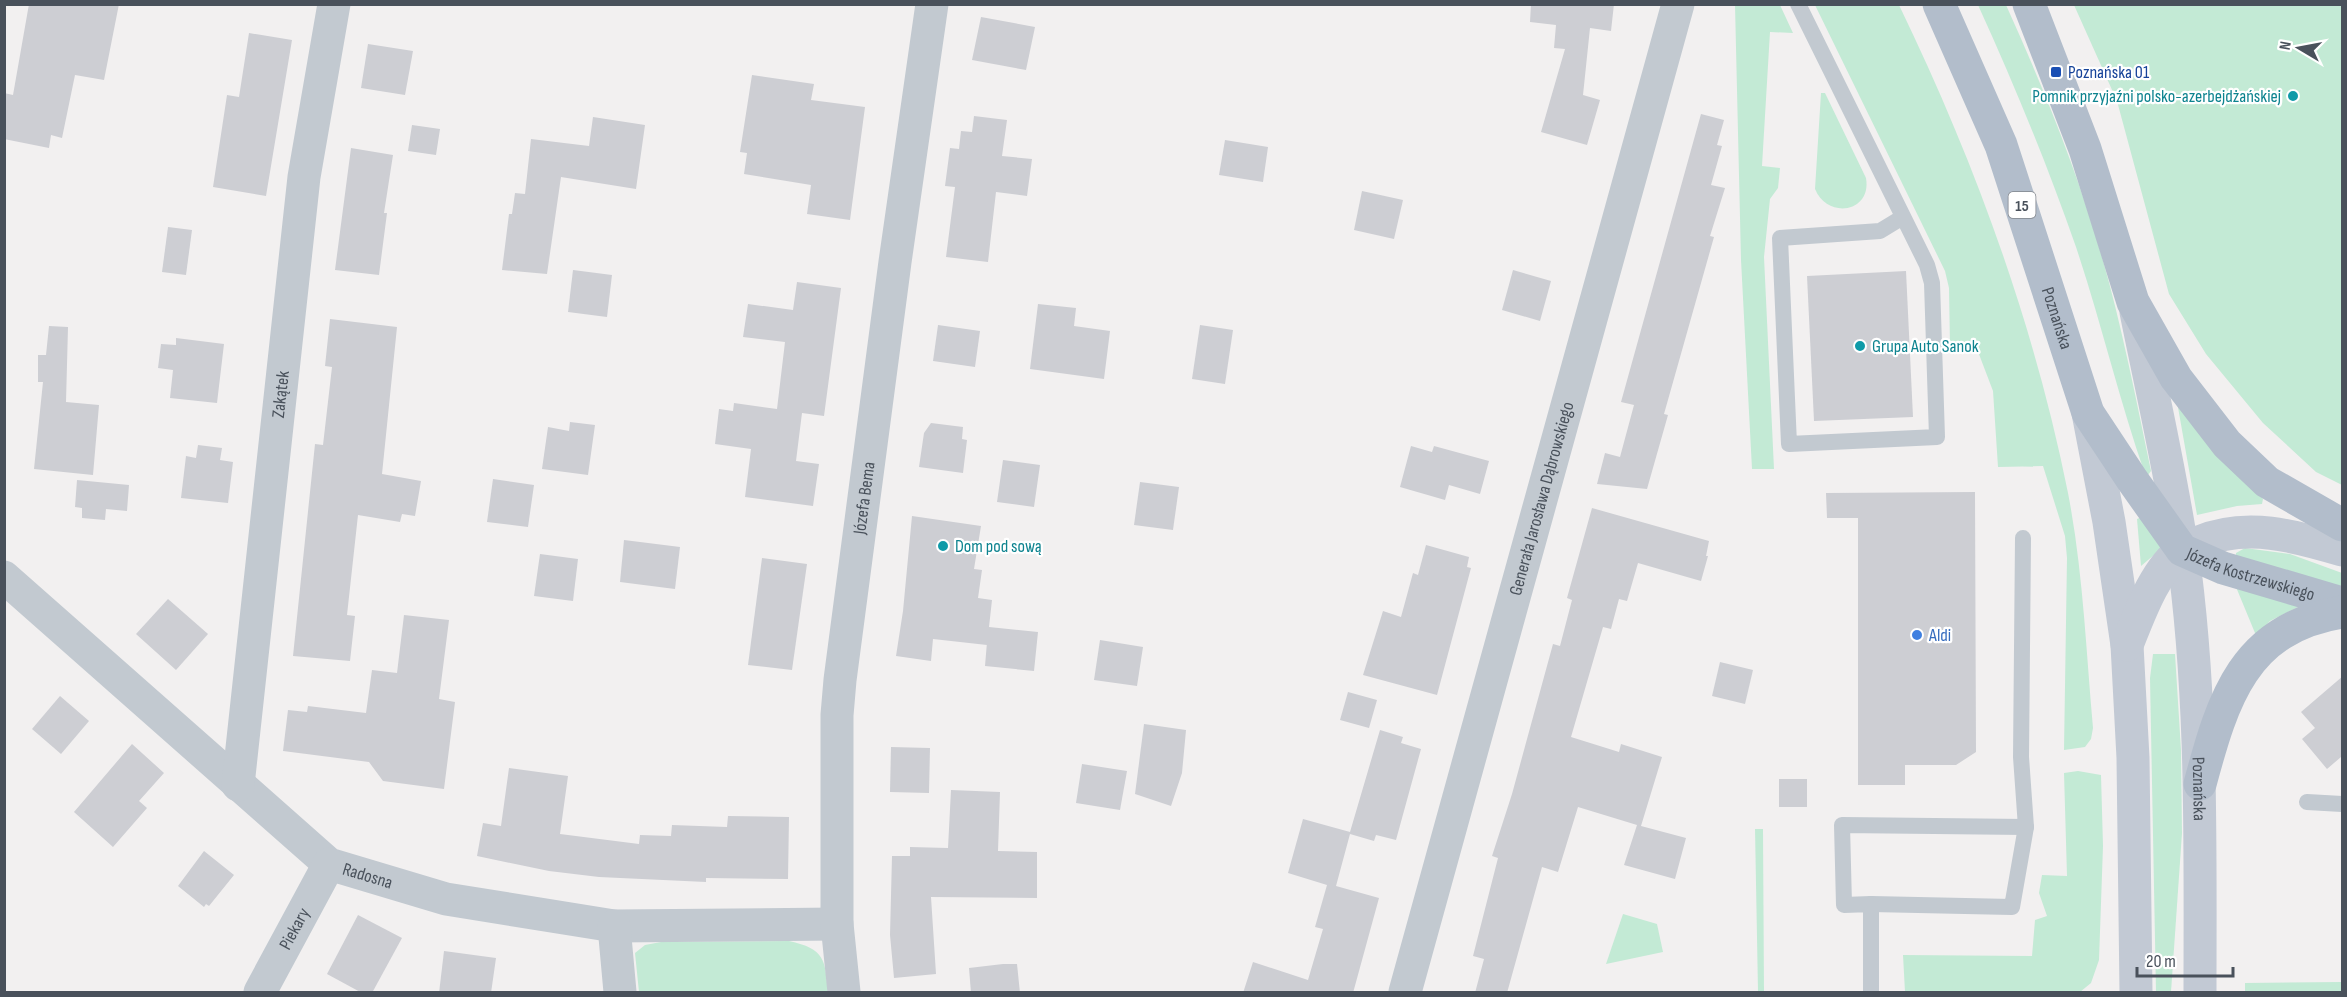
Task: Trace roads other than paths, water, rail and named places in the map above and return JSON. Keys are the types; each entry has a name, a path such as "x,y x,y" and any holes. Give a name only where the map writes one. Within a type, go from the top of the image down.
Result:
{"main road":[{"name":"Poznańska","path":"1939,4 2001,145 2088,413 2109,522 2127,645 2133,758 2136,993"},
{"name":"Poznańska","path":"2029,4 2085,149 2133,302 2168,464 2182,550 2192,639 2199,784 2200,993"},
{"path":"2133,302 2176,378 2227,444 2267,482 2343,525"},
{"name":"15","path":"2088,413 2182,550"},
{"name":"Józefa Kostrzewskiego","path":"2182,550 2219,534 2262,531 2343,550"},
{"name":"Poznańska","path":"2127,645 2141,609 2158,577 2182,550"},
{"name":"Józefa Kostrzewskiego","path":"2182,550 2223,568 2343,603"},
{"path":"2199,784 2219,720 2237,681 2255,654 2271,639 2291,627 2322,615 2343,612"}],"street":[{"name":"Zakątek","path":"238,784 304,177 334,4"},
{"name":"Józefa Bema","path":"844,993 837,924 837,715 840,680 898,238 932,4"},
{"name":"Generała Jarosława Dąbrowskiego","path":"1405,993 1678,4"},
{"name":"Radosna","path":"4,577 329,864 446,900 614,926 837,924"},
{"name":"Piekary","path":"260,993 329,864"},
{"path":"614,926 620,993"}],"lane":[{"path":"1798,4 1927,265 1932,284 1937,437 1789,444 1780,238 1880,231 1903,217"},
{"path":"2023,538 2021,757 2026,827 2012,907 1844,905 1842,825 2026,827"},
{"path":"2307,802 2343,804"},
{"path":"1871,904 1871,993"}],"place":[{"name":"Poznańska 01","path":"2056,72"},
{"name":"Pomnik przyjaźni polsko-azerbejdżańskiej","path":"2293,96"},
{"name":"Grupa Auto Sanok","path":"1860,346"},
{"name":"Dom pod sową","path":"943,546"},
{"name":"Aldi","path":"1917,635"}]}
